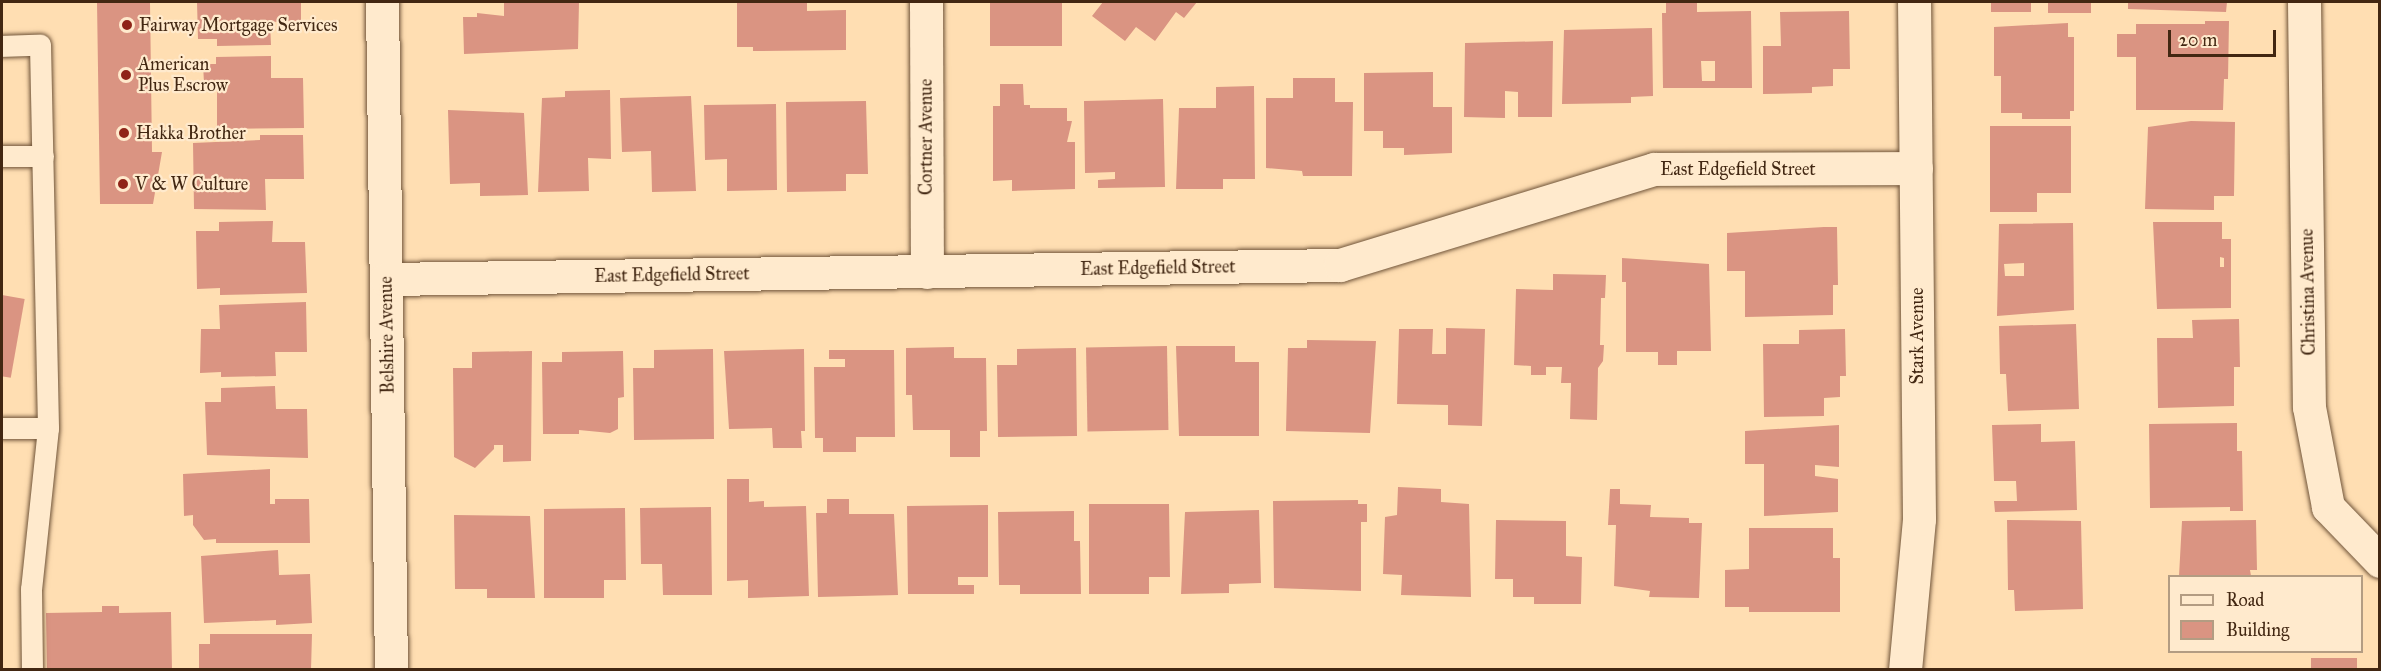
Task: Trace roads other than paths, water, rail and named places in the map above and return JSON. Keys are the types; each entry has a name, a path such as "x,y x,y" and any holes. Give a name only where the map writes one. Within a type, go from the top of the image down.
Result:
{"street":[{"name":"Belshire Avenue","path":"382,2 391,669"},
{"name":"Cortner Avenue","path":"926,2 927,272"},
{"name":"Stark Avenue","path":"1905,669 1919,519 1914,2"},
{"name":"Christina Avenue","path":"2304,2 2309,407 2328,507 2379,561"},
{"name":"East Edgefield Street","path":"386,279 1340,265 1654,169 1916,168"}],"lane":[{"path":"2,46 40,45 48,428 31,589 32,669"},
{"path":"2,156 43,156"},
{"path":"2,428 48,428"}],"place":[{"name":"Fairway Mortgage Services","path":"127,25"},
{"name":"American Plus Escrow","path":"126,75"},
{"name":"Hakka Brother","path":"124,133"},
{"name":"V & W Culture","path":"123,184"}]}
